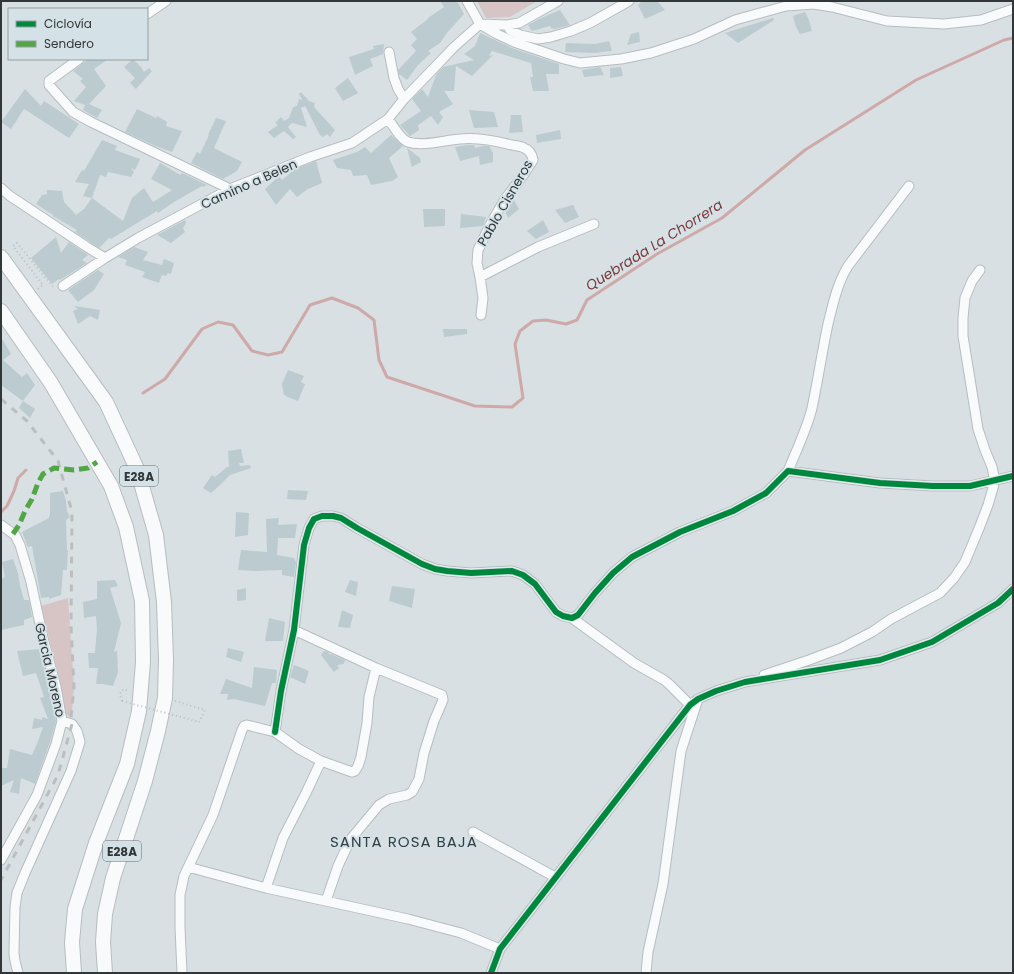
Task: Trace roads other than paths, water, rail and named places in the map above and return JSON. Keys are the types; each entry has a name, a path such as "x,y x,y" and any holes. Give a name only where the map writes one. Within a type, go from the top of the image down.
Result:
{"highway":[{"name":"E28A","path":"1,258 106,402 137,469 156,535 164,602 166,660 165,698 145,781 113,878 105,914 103,942 105,973"},
{"name":"E28A","path":"1,311 51,383 111,486 126,527 142,601 143,662 139,711 127,764 96,843 75,909 72,942 74,973"}],"street":[{"path":"148,13 166,1"},
{"path":"467,1 480,24 497,34 514,42 580,64 651,54 694,39 735,20 786,6 814,4 887,21 944,24 982,20 1013,9"},
{"path":"480,24 507,25 520,23 558,1"},
{"path":"507,25 510,30 520,35 538,39 551,37 590,23 629,1"},
{"name":"Camino a Belen","path":"62,286 138,238 230,189 310,157 352,143 388,119 404,99 454,47 480,24"},
{"path":"389,52 394,78 404,99"},
{"path":"78,60 49,80 49,85 73,112 230,189"},
{"name":"Pablo Cisneros","path":"388,119 405,141 410,143 424,144 462,139 483,140 525,148 531,153 533,160 505,199 478,250 477,263 483,298 481,315"},
{"path":"572,618 578,615 595,593 632,557 680,532 733,511 766,493 788,471 812,410 822,353 835,295 843,274 909,186"},
{"path":"1,188 10,196 105,258"},
{"path":"480,277 538,247 594,224"},
{"path":"491,973 500,949 690,705 698,698 841,648 940,593 954,578 965,562 983,519 995,481 992,467 978,429 963,336 965,298 972,281 980,270"},
{"path":"788,471 823,477 880,483 925,485 970,486 1013,476"},
{"path":"275,732 281,692 294,630 304,545 309,528 314,520 322,516 341,518 422,564 435,569 471,573 512,572 523,575 535,584 556,612 563,616 572,618 634,663 664,680 690,705"},
{"name":"Garcia Moreno","path":"1,860 37,795 56,744 62,721 56,688 31,582 20,545 15,536 4,527"},
{"path":"745,682 880,660 932,642 998,603 1013,589"},
{"path":"294,630 376,668 442,695 443,700 434,721 424,753 419,778 412,792 407,795 389,799 379,805 350,840 338,866 326,900"},
{"path":"182,973 180,895 184,876 213,815 244,726 247,725 275,732 321,762 352,772 355,771 358,766 367,723 369,697 376,668"},
{"path":"646,973 648,952 663,884 674,811 680,757 698,698"},
{"path":"18,973 14,953 15,907 17,893 71,771 80,742 77,731 72,724 62,721"},
{"path":"266,888 283,838 321,762"},
{"path":"473,832 555,877"},
{"path":"188,867 266,888 408,919 461,933 500,949"}],"waterway":[{"name":"Quebrada La Chorrera","path":"143,393 165,379 202,329 218,322 233,325 252,351 268,355 282,352 310,305 332,298 358,308 374,320 379,360 387,377 475,406 512,407 523,398 515,344 520,331 533,321 546,320 566,324 577,320 587,300 657,254 722,218 805,150 916,80 1004,40 1013,38"},
{"name":"Quebrada La Chorrera","path":"1,512 7,506 18,478 26,470"}],"railway":[{"path":"1,399 27,421 58,461 72,512 71,626 74,687 71,718 72,724 58,775 1,880"}],"district":[{"name":"SANTA ROSA BAJA","path":"404,841"}]}
